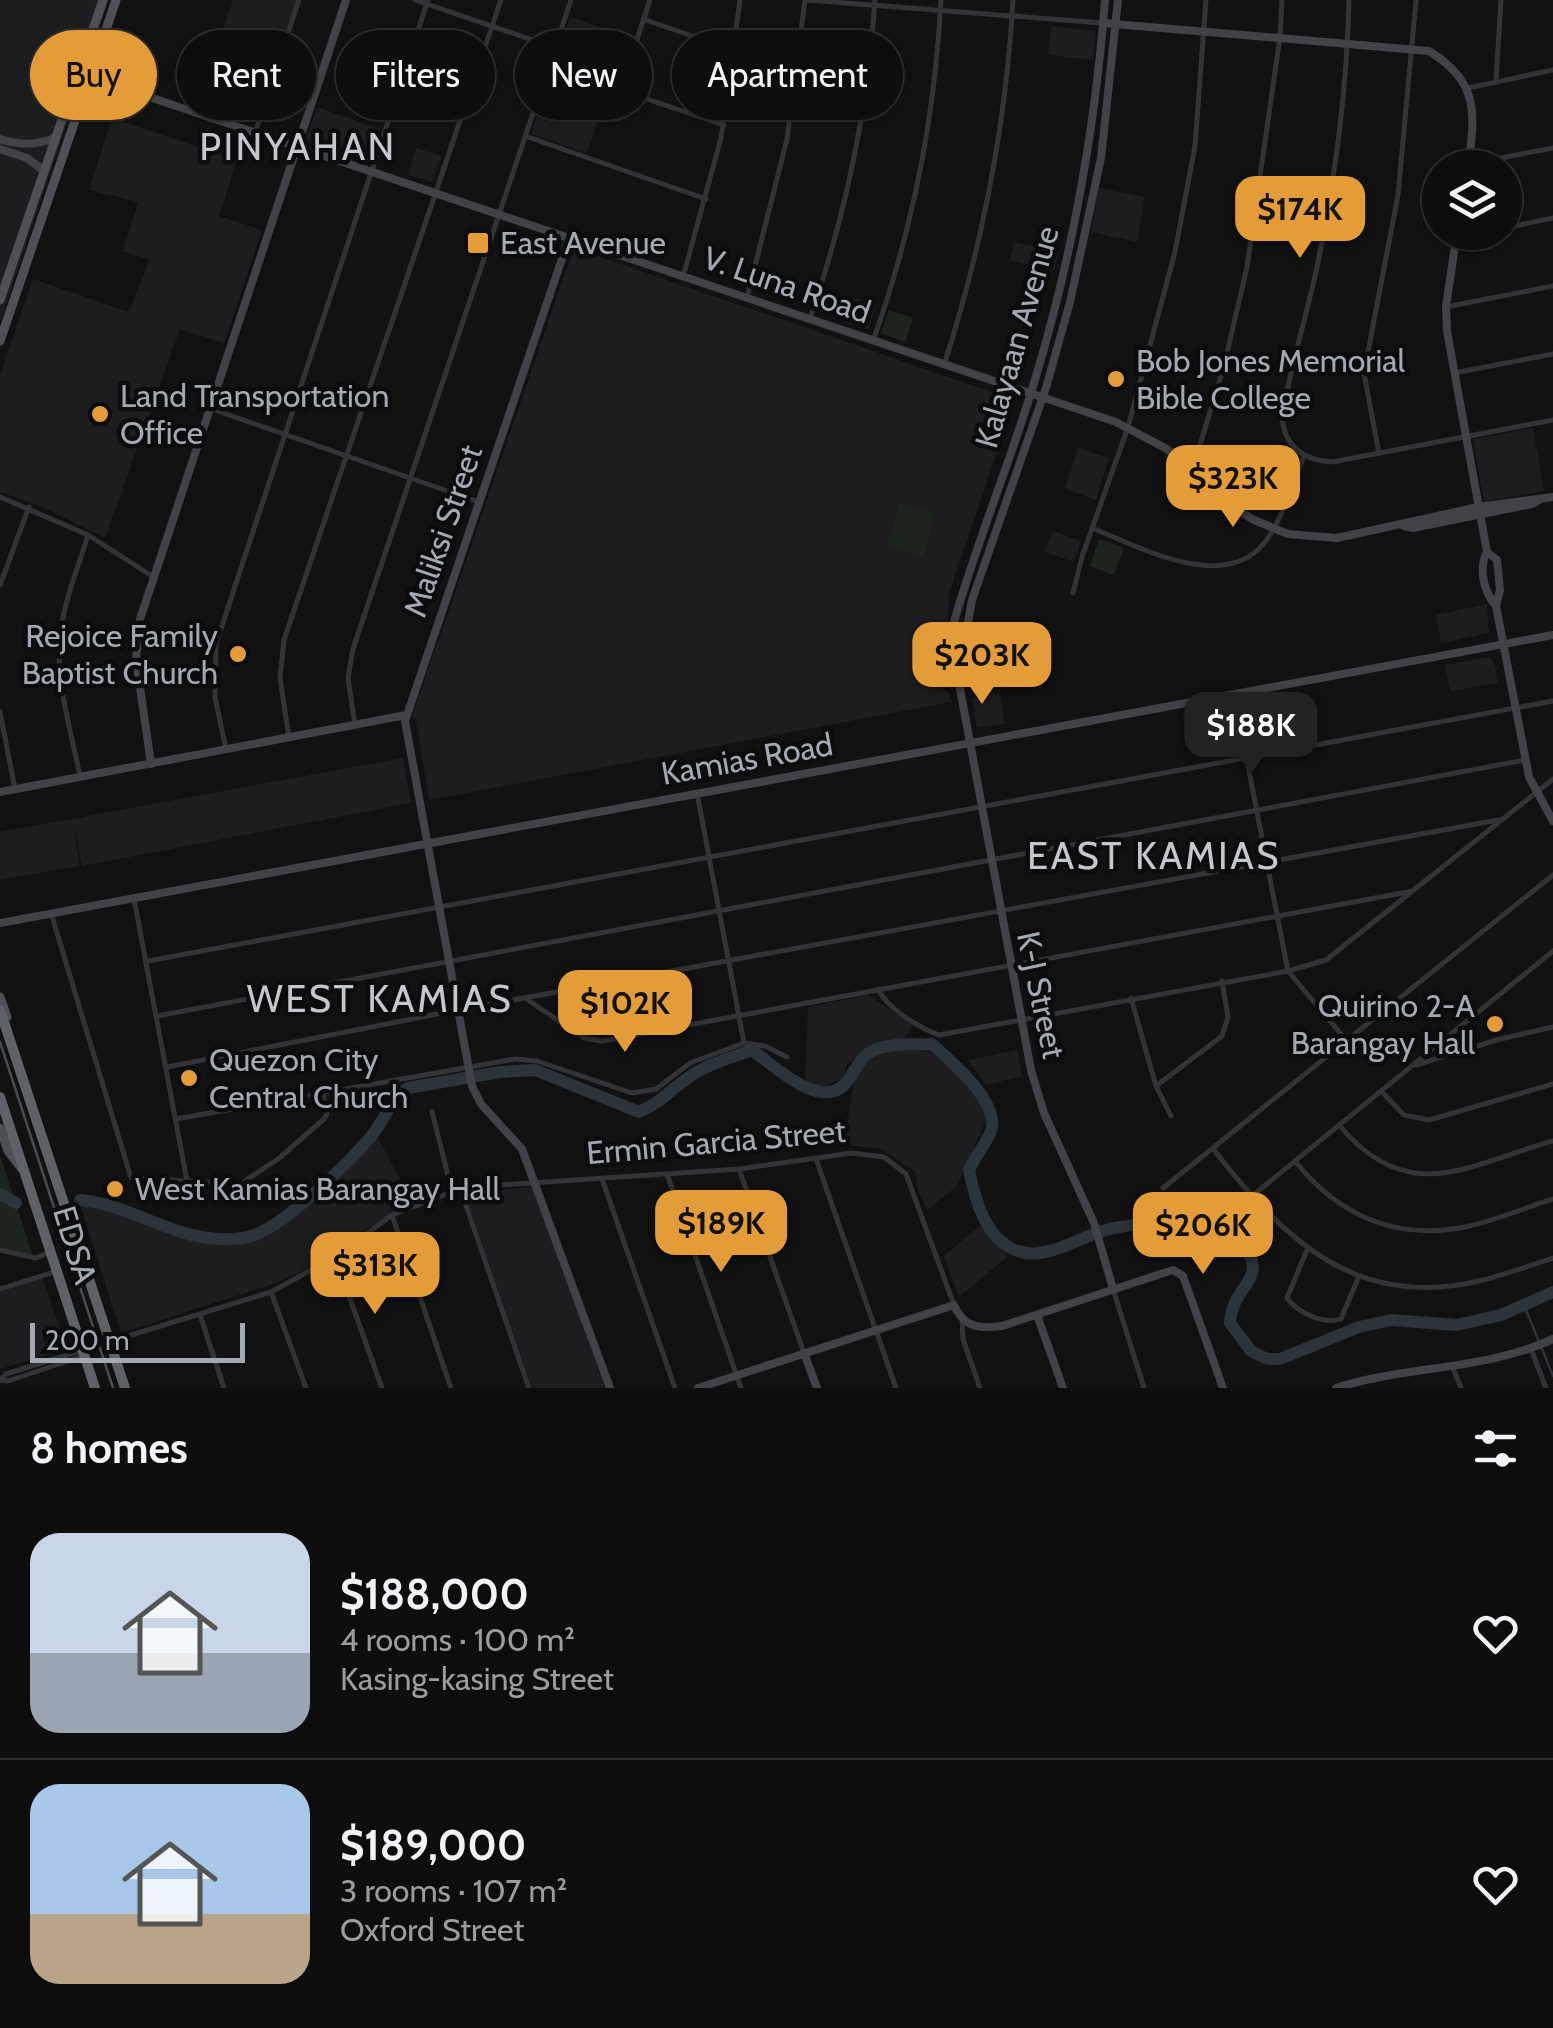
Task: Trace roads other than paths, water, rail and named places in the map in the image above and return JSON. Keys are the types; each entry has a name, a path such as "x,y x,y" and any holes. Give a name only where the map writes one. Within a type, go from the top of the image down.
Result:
{"highway":[{"name":"EDSA","path":"0,1010 125,1388"},
{"name":"EDSA","path":"0,1097 95,1388"}],"main road":[{"path":"92,30 102,0"},
{"path":"106,30 116,0"},
{"path":"0,300 62,120"},
{"path":"0,340 75,120"},
{"name":"EDSA","path":"0,997 62,1186 65,1206"},
{"name":"EDSA","path":"0,1128 8,1151 26,1174"}],"street":[{"path":"256,132 300,0"},
{"path":"151,764 136,659 140,619 346,0"},
{"path":"415,0 515,34"},
{"path":"289,738 280,661 501,0"},
{"path":"562,30 571,0"},
{"path":"650,0 622,78 626,92 724,125"},
{"path":"737,30 740,0"},
{"path":"747,298 787,139 804,0 1429,50 1446,62 1468,88 1472,121 1469,150"},
{"path":"873,340 918,175 941,0"},
{"path":"944,365 992,177 1012,0"},
{"name":"Kalayaan Avenue","path":"970,743 958,678 950,658 954,622 1030,395 1074,229 1105,0"},
{"name":"Kalayaan Avenue","path":"958,678 972,600 1042,398 1070,302 1093,204 1118,0"},
{"path":"1073,593 1128,427 1175,252 1195,146 1206,0"},
{"path":"1192,472 1248,267 1282,0"},
{"path":"1349,0 1348,42 1318,262 1282,416 1289,442 1304,457 1332,462 1553,420"},
{"path":"1379,454 1364,372 1398,195 1416,0"},
{"path":"1496,81 1501,0"},
{"path":"226,750 215,698 216,644 427,2"},
{"path":"810,319 834,242 852,162 875,3"},
{"path":"643,19 675,30"},
{"path":"1468,88 1553,70"},
{"name":"V. Luna Road","path":"157,99 1128,427 1167,449 1231,506 1273,529 1306,537 1337,538 1553,497"},
{"path":"355,725 348,668 531,120"},
{"path":"683,277 725,120"},
{"path":"0,139 31,144 44,143 56,136"},
{"path":"525,136 706,200"},
{"path":"1522,155 1553,148"},
{"path":"0,149 27,158 44,170"},
{"path":"1522,224 1553,218"},
{"name":"Maliksi Street","path":"536,1183 522,1149 482,1104 472,1086 406,716 569,238"},
{"path":"1454,250 1446,307 1447,331 1487,552 1482,563 1486,591 1496,606 1524,760 1536,794 1553,820"},
{"path":"1446,307 1553,286"},
{"path":"1454,373 1553,354"},
{"path":"209,408 479,502"},
{"path":"1092,528 1182,562 1208,567 1247,558 1264,544 1273,529 1304,457"},
{"path":"0,496 88,535 152,576"},
{"path":"0,585 29,507"},
{"path":"80,777 59,639 63,612 88,535"},
{"path":"1487,552 1497,560 1500,590 1496,606"},
{"name":"Kamias Road","path":"0,923 1553,634"},
{"path":"1234,694 1288,971 1346,1040"},
{"path":"148,961 1553,701"},
{"path":"0,712 15,789"},
{"path":"0,792 406,716"},
{"name":"K-J Street","path":"970,743 999,913 1041,1106 1094,1223 1112,1289"},
{"path":"158,1016 1524,760"},
{"path":"878,989 882,998 934,1034 1288,971 1326,960 1553,779"},
{"path":"697,794 744,1043"},
{"path":"167,1067 1498,820"},
{"path":"1163,1188 1553,874"},
{"path":"528,1000 595,1042 1414,890"},
{"path":"134,898 187,1181"},
{"path":"51,914 131,1178 234,1185 254,1177 327,1116 323,1092"},
{"path":"1222,1216 1252,1196 1553,952"},
{"path":"1156,1086 1222,1036 1228,1018 1222,981"},
{"path":"1131,998 1156,1086 1171,1116"},
{"path":"1412,1066 1553,1027"},
{"path":"176,1119 516,1059 537,1061 632,1094 656,1089 690,1063 744,1043 788,1056"},
{"path":"1382,1091 1404,1114 1430,1120 1553,1084"},
{"path":"432,1112 452,1192"},
{"path":"1340,1125 1366,1154 1383,1164 1419,1174 1440,1175 1470,1168 1553,1141"},
{"path":"1214,1150 1274,1221 1306,1250 1359,1276 1430,1287 1478,1282 1553,1258"},
{"name":"Ermin Garcia Street","path":"110,1342 272,1292 335,1257 392,1215 452,1192 739,1168 852,1153 874,1154 900,1167 912,1183 962,1318"},
{"path":"816,1159 896,1388"},
{"path":"1295,1161 1332,1200 1356,1214 1406,1230 1466,1227 1553,1199"},
{"path":"739,1168 816,1388"},
{"path":"667,1174 741,1388"},
{"path":"602,1179 675,1388"},
{"path":"536,1183 610,1388"},
{"path":"461,1191 530,1388"},
{"path":"392,1215 451,1388"},
{"path":"0,1250 36,1258 50,1252"},
{"path":"1306,1250 1286,1298 1307,1314 1337,1322 1359,1276"},
{"path":"335,1257 382,1388"},
{"path":"0,1289 56,1271"},
{"path":"962,1318 983,1328 1002,1326 1168,1271 1181,1273 1223,1388"},
{"path":"1112,1289 1144,1388"},
{"path":"272,1292 306,1388"},
{"path":"698,1388 954,1305"},
{"path":"200,1314 224,1388"},
{"path":"1037,1315 1062,1388"},
{"path":"962,1318 963,1338 980,1388"},
{"path":"1336,1388 1373,1376 1452,1366 1531,1349 1553,1340"},
{"path":"1531,1349 1546,1388"},
{"path":"0,1380 6,1374 84,1352"},
{"path":"1452,1366 1461,1388"},
{"path":"1373,1376 1378,1388"}],"waterway":[{"path":"80,1200 116,1208 185,1233 225,1239 246,1237 287,1216 338,1172 408,1088 535,1070 639,1112 701,1070 752,1050 784,1075 824,1092 836,1091 846,1083 862,1059 877,1049 932,1044 971,1081 991,1116 991,1131 969,1170 978,1205 997,1238 1018,1251 1041,1253 1102,1231 1144,1223 1190,1221 1235,1230 1247,1248 1252,1272 1233,1308 1230,1323 1251,1351 1267,1359 1280,1359 1359,1327 1391,1320 1456,1325 1501,1315 1553,1292"},
{"path":"0,1194 16,1203"},
{"path":"1524,1305 1553,1376"}],"tram line":[{"path":"0,1042 113,1388"}],"place":[{"name":"East Avenue","path":"478,243"},
{"name":"Bob Jones Memorial Bible College","path":"1116,379"},
{"name":"Land Transportation Office","path":"100,414"},
{"name":"Rejoice Family Baptist Church","path":"238,654"},
{"name":"Quirino 2-A Barangay Hall","path":"1495,1024"},
{"name":"Quezon City Central Church","path":"189,1078"},
{"name":"West Kamias Barangay Hall","path":"115,1189"}],"district":[{"name":"PINYAHAN","path":"298,147"},
{"name":"EAST KAMIAS","path":"1154,856"},
{"name":"WEST KAMIAS","path":"380,999"}]}
